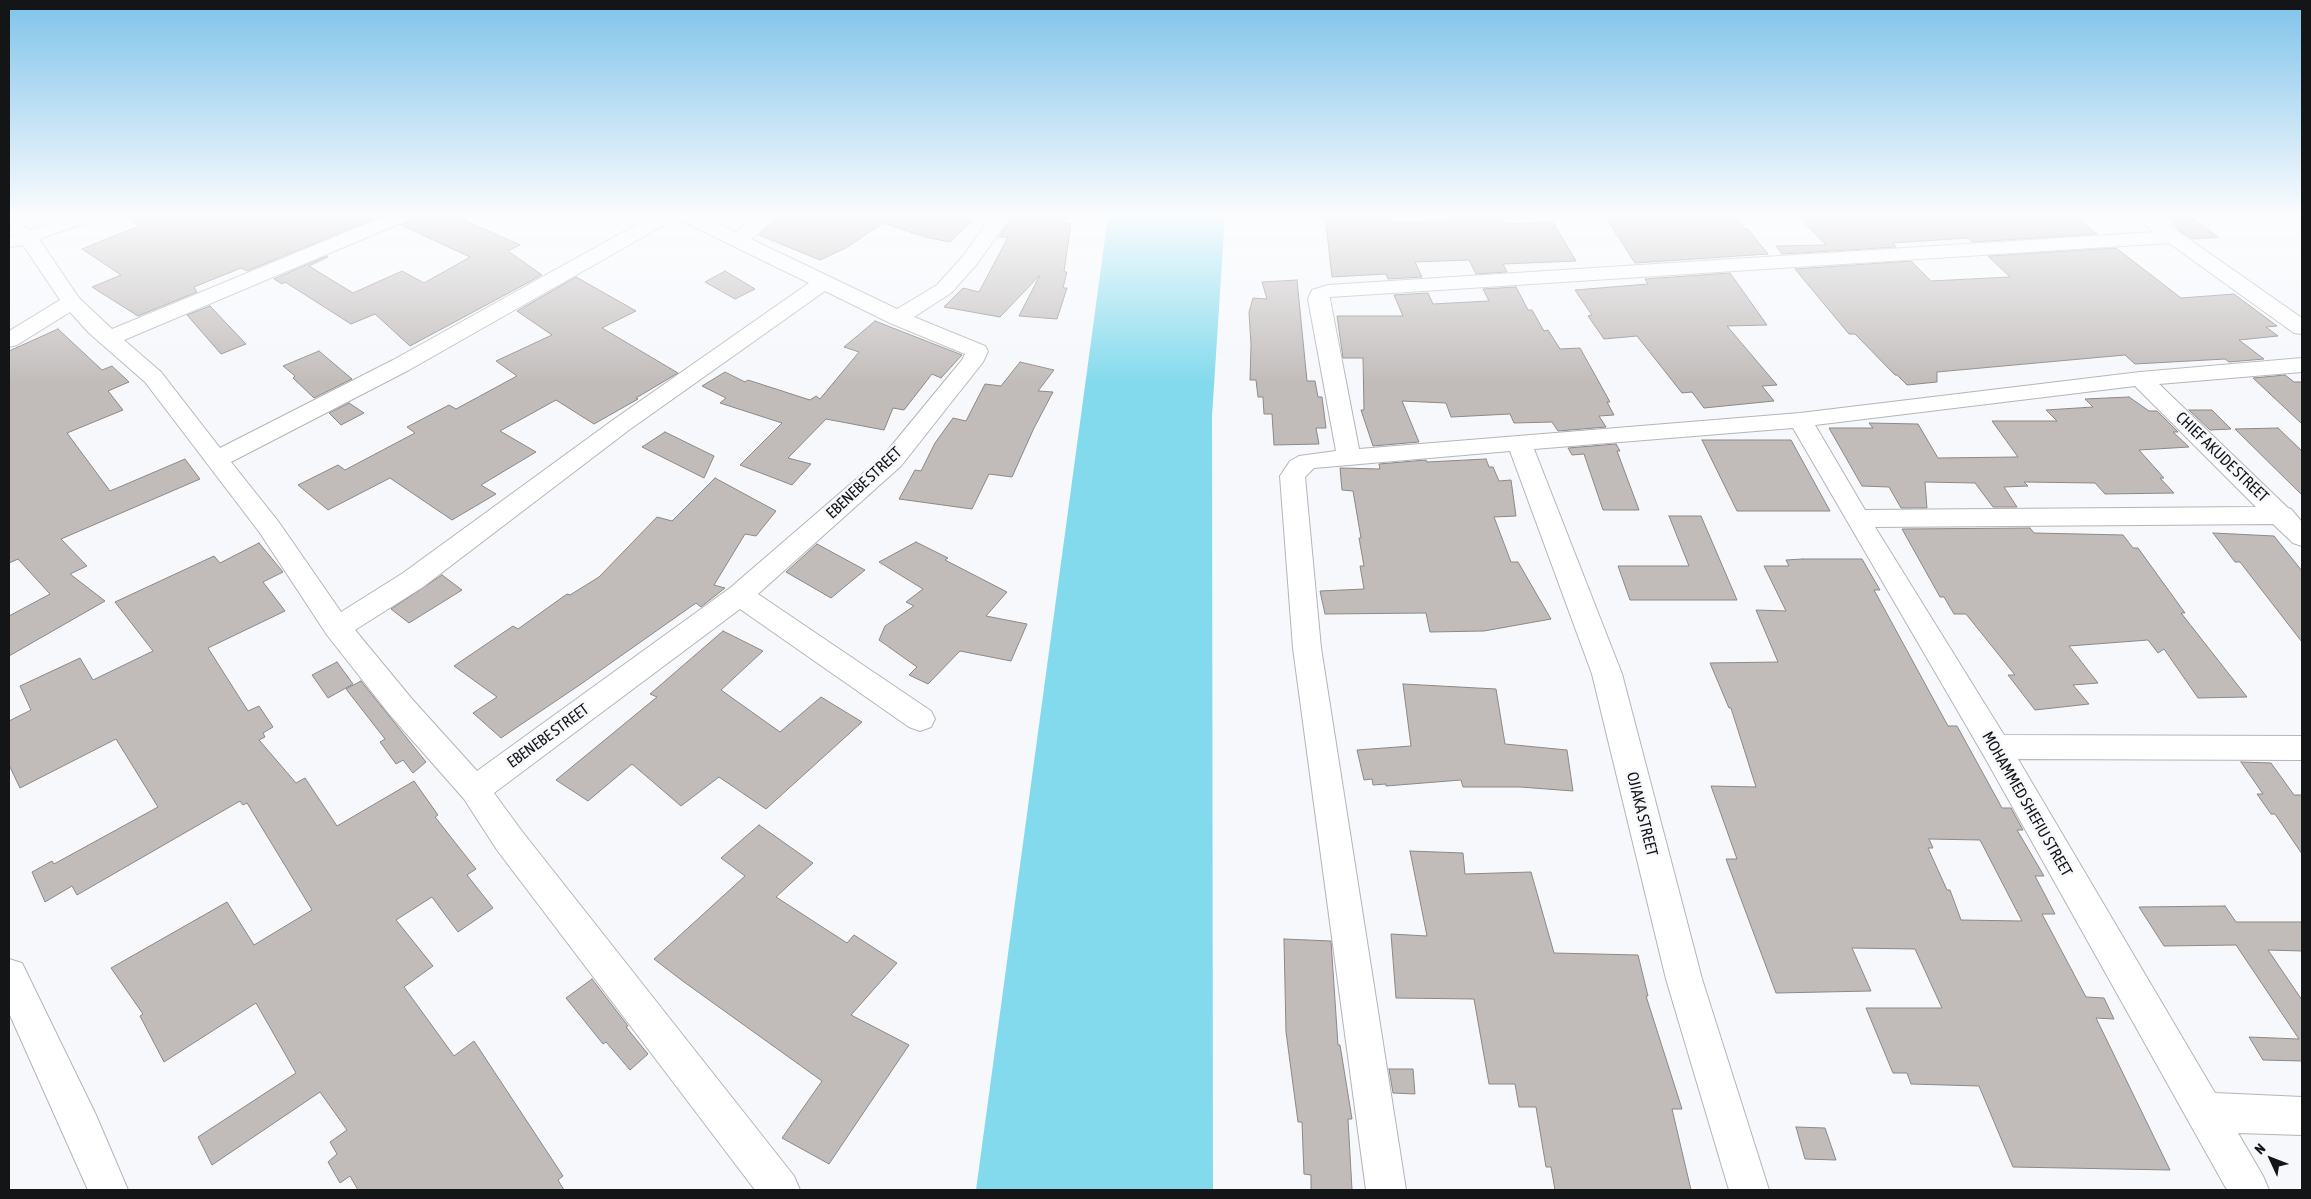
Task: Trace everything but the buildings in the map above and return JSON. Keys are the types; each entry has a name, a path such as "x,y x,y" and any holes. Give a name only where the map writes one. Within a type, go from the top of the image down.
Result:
{"street":[{"path":"46,272 72,302 153,377 188,420 216,460 269,527 337,628 402,707 476,790 510,840 780,1190"},
{"path":"110,338 268,272"},
{"path":"216,460 401,365 566,272"},
{"name":"EBENEBE STREET","path":"476,790 740,595 892,461 972,362 977,351 898,318 804,272"},
{"path":"898,318 944,289 959,272"},
{"path":"1350,457 1346,446 1319,299 1320,294 1328,291 1626,272"},
{"path":"2223,272 2302,328"},
{"path":"337,628 413,580 620,425 824,282"},
{"path":"9,340 72,302"},
{"path":"1386,1190 1307,648 1292,476 1299,467 1308,461 1800,420 2140,379 2302,365"},
{"name":"CHIEF AKUDE STREET","path":"2140,379 2282,514 2302,536"},
{"name":"MOHAMMED SHEFIU STREET","path":"1800,420 1857,519 1995,747 2249,1190"},
{"name":"OJIAKA STREET","path":"1519,443 1607,674 1684,979 1749,1190"},
{"path":"1857,519 2282,514"},
{"path":"740,595 920,719"},
{"path":"1995,747 2302,748"},
{"path":"9,975 82,1129 108,1190"},
{"path":"2203,1112 2302,1116"}],"water":[{"path":"1100,272 1221,272 1212,416 1213,1190 976,1190"}]}
